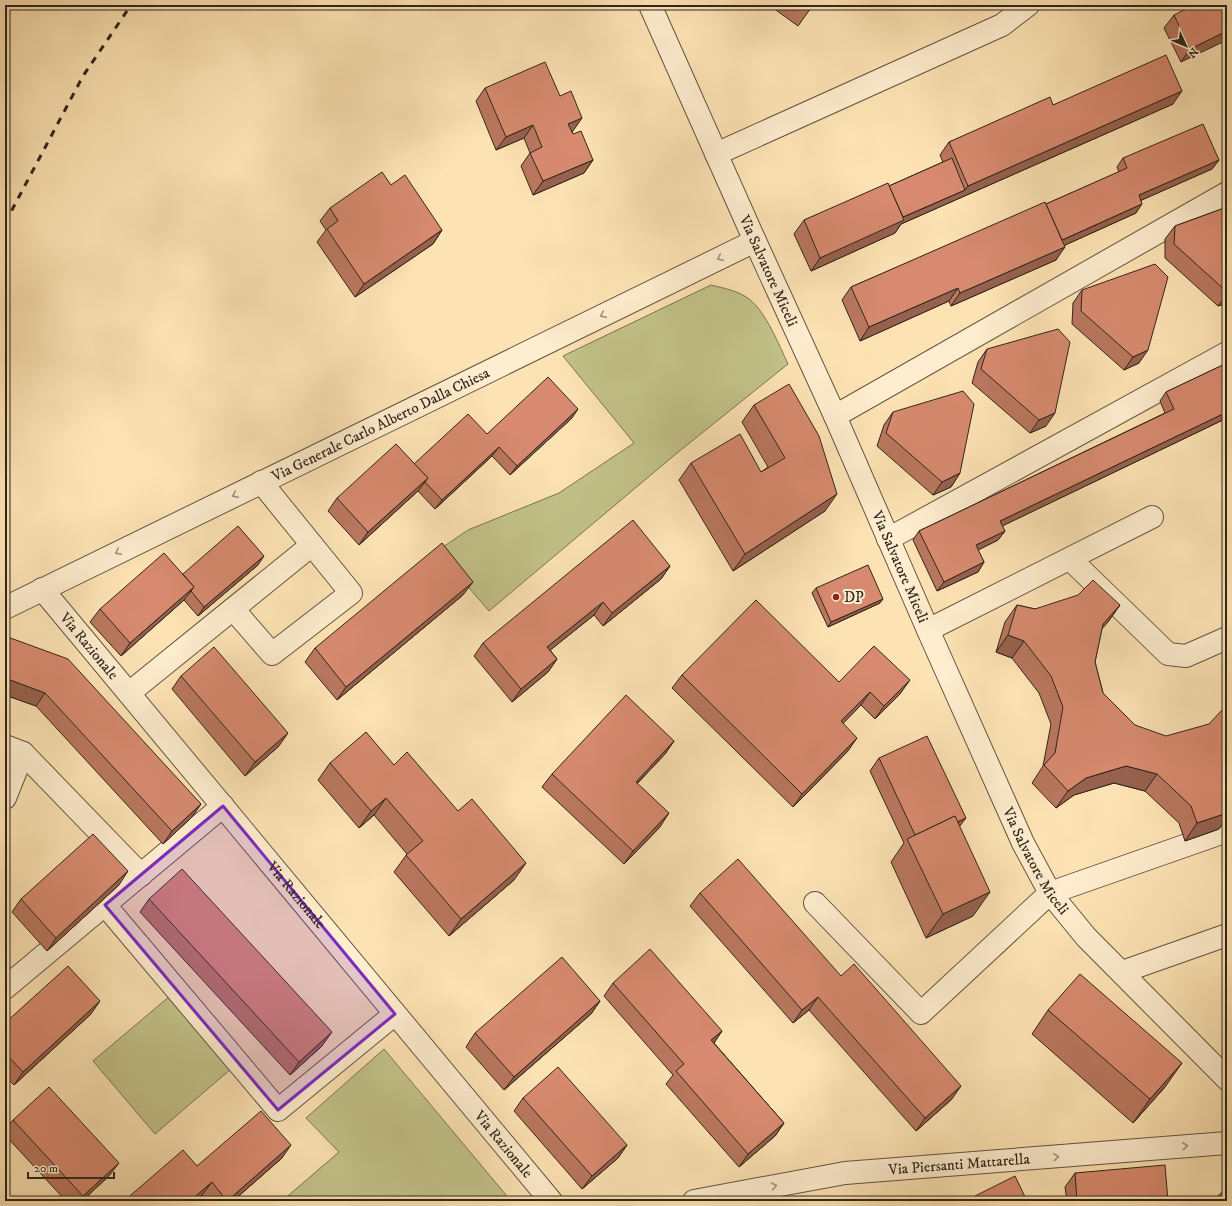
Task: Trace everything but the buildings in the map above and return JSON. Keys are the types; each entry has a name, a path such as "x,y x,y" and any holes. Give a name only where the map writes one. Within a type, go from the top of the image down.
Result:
{"street":[{"name":"Via Salvatore Miceli","path":"650,5 835,416 1023,843 1050,893 1086,937 1227,1078"},
{"path":"716,154 1002,25 1028,5"},
{"path":"835,416 1227,193"},
{"name":"Via Generale Carlo Alberto Dalla Chiesa","path":"5,608 755,241"},
{"path":"888,539 1227,353"},
{"path":"234,609 272,654 350,593 261,482"},
{"path":"928,630 1152,517"},
{"path":"129,693 312,545"},
{"path":"1070,558 1168,654 1186,656 1227,638"},
{"name":"Via Razionale","path":"42,589 551,1201"},
{"path":"14,749 141,875"},
{"path":"5,798 14,749"},
{"path":"5,988 223,806"},
{"path":"814,903 921,1013 1050,893 1227,831"},
{"path":"105,905 278,1110 395,1014"},
{"path":"1122,972 1227,935"},
{"name":"Via Piersanti Mattarella","path":"694,1201 845,1173 1227,1143"}],"highlighted area":[{"path":"223,806 395,1014 278,1110 105,905"}],"green space":[{"path":"711,285 741,294 755,305 772,329 788,364 677,453 489,611 437,551 468,530 559,493 634,443 563,356"},
{"path":"177,990 238,1063 155,1134 93,1061"},
{"path":"384,1049 511,1201 282,1201 339,1152 306,1118"}],"railway":[{"path":"5,223 83,76 131,5"}],"place":[{"name":"DP","path":"836,597"}]}
